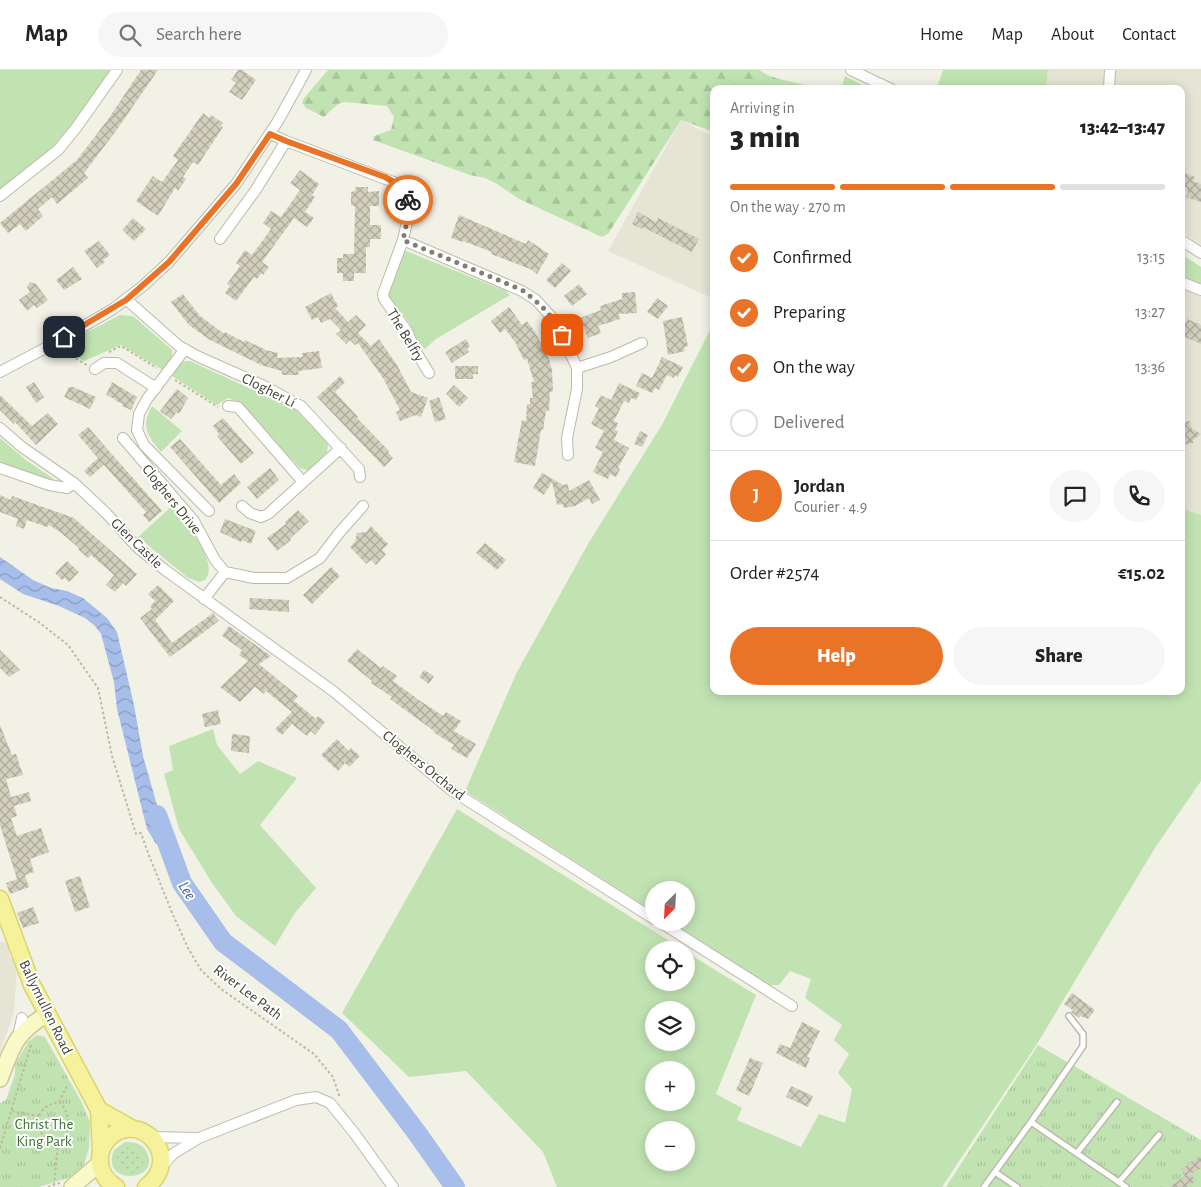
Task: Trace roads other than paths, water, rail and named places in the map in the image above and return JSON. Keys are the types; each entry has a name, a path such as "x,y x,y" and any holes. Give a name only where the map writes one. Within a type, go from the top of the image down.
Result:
{"main road":[{"name":"Ballymullen Road","path":"0,899 32,985 99,1110"},
{"path":"25,1040 25,1030 47,1014"},
{"name":"Ballymullen Road","path":"0,1079 25,1040"},
{"path":"99,1110 133,1129 145,1132 156,1142 161,1154 160,1176 146,1187"},
{"path":"99,1110 100,1157 106,1179 116,1187"},
{"path":"72,1187 100,1157 106,1142 111,1136 123,1130 133,1129"}],"street":[{"path":"0,196 58,150 117,70"},
{"path":"0,372 53,344 126,300 169,262 236,184 270,134 306,70"},
{"path":"851,70 883,85"},
{"path":"1109,85 1110,70"},
{"name":"The Belfry","path":"270,134 396,183 404,191 409,200 409,212 403,240 383,294 384,299 407,330 415,350 429,374"},
{"path":"220,239 255,191 286,141"},
{"path":"403,240 522,290 536,300 556,322 577,368 578,389 567,438 568,454"},
{"path":"1185,243 1201,253"},
{"path":"1185,284 1201,290"},
{"name":"Clogher Lí","path":"126,300 185,349 262,385 301,406 359,469 360,477"},
{"path":"577,368 611,357 642,343"},
{"path":"185,349 146,399 139,414 138,430 144,445 209,511"},
{"path":"95,369 104,363 117,363 156,388"},
{"name":"Clogher Lí","path":"228,406 238,407 303,482"},
{"name":"Glen Castle","path":"0,428 22,447 74,484 106,513 137,547 204,599"},
{"name":"Cloghers Drive","path":"122,438 194,521 215,560 225,572"},
{"path":"242,506 261,517 268,514 341,448"},
{"path":"0,468 49,485 66,488 74,484"},
{"path":"204,599 225,572 254,578 287,578 320,558 363,506"},
{"name":"Cloghers Orchard","path":"204,599 333,691 451,790 645,913"},
{"path":"674,931 792,1006"},
{"name":"Ballymullen Road","path":"22,1018 25,1040"},
{"path":"160,1176 173,1154 199,1138 296,1100 316,1097 330,1103 393,1187"},
{"path":"151,1137 199,1138"}],"lane":[{"path":"984,1187 1083,1046 1083,1034 1069,1016"},
{"path":"1077,1153 1117,1102"},
{"path":"1031,1122 1126,1187"},
{"path":"1119,1182 1159,1135"},
{"path":"995,1172 1017,1187"}],"water":[{"path":"0,557 33,580 83,598 107,618 117,632 134,705 143,756 157,805 170,839 156,844 147,829 117,709 114,682 101,634 85,618 59,606 23,594 0,579"}],"waterway":[{"name":"Lee","path":"157,815 182,883 223,942 339,1030 417,1133 455,1187"}],"park label":[{"name":"Christ The King Park","path":"44,1132"}]}
